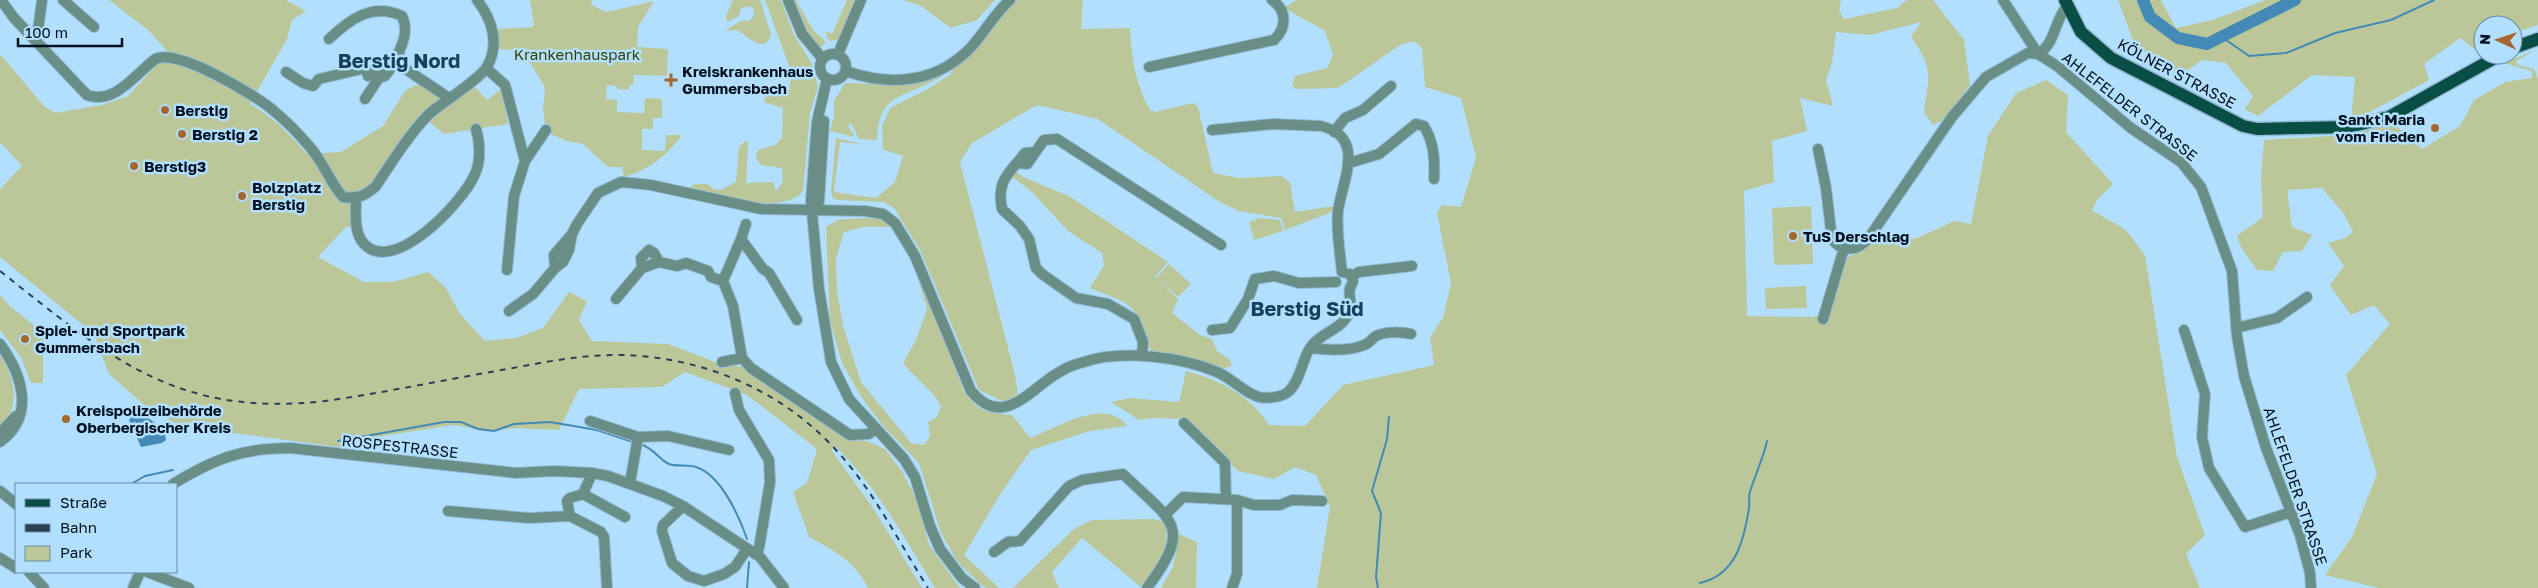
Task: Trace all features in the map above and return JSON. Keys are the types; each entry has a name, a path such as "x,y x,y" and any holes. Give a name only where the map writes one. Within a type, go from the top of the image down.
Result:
{"main road":[{"name":"KÖLNER STRASSE","path":"2066,3 2081,32 2110,58 2242,126 2257,129 2349,127 2389,117 2482,65"},
{"path":"2523,44 2538,39"}],"street":[{"path":"2,0 4,6 80,89 97,98 110,96 134,79 156,58 163,56 200,68 273,110 311,147 343,196 356,198 366,194 376,186 428,115 486,68 493,47 493,29 488,14 477,0"},
{"path":"34,37 38,30 42,0"},
{"path":"63,0 94,27"},
{"path":"788,0 802,34 822,58"},
{"path":"838,54 861,0"},
{"path":"846,71 869,78 895,81 921,78 940,71 969,49 1010,0"},
{"path":"1149,68 1274,40 1281,32 1284,21 1282,10 1272,0"},
{"path":"2003,0 2038,54"},
{"name":"AHLEFELDER STRASSE","path":"2038,54 2048,49 2066,3"},
{"path":"329,39 346,22 383,9 402,16 405,21 404,43 385,76 378,78 365,99"},
{"path":"1818,149 1826,188 1831,236 1834,242 1844,248 1855,248 1868,239 1952,117 1986,77 2028,53 2038,54"},
{"path":"822,58 830,54 838,54 845,62 846,71 840,78 830,80"},
{"name":"AHLEFELDER STRASSE","path":"2038,54 2057,66 2131,128 2181,162 2201,187 2232,271 2236,332 2255,414 2307,560 2311,588"},
{"path":"822,58 820,68 830,80 823,126 819,202 813,211 819,289 831,362 849,399 904,459 915,477 930,526 940,550 962,578 975,588"},
{"path":"286,72 303,83 313,86 319,79 393,61 449,98"},
{"path":"366,68 368,76 372,74 378,78"},
{"path":"486,68 505,84 525,161"},
{"path":"1334,132 1346,118 1363,110 1391,86"},
{"path":"509,311 533,294 554,268 554,255 572,234 598,193 621,182 651,185 761,209 865,211 883,214 895,223 915,256 971,391 987,406 1009,407 1062,370 1097,357 1142,355 1218,372 1260,398 1276,397 1288,392 1294,384 1310,348 1316,340 1339,327 1346,319 1352,302 1350,288 1353,284 1347,274 1338,214 1349,163 1346,144 1334,132 1321,126 1273,124 1212,130"},
{"path":"1349,163 1379,154 1416,124 1424,126 1431,138 1435,159 1434,179"},
{"path":"356,198 356,223 362,241 369,247 379,250 400,249 423,235 462,196 476,174 480,141 476,129"},
{"path":"507,270 514,196 525,161 546,130"},
{"path":"1142,355 1143,342 1134,319 1108,304 1076,298 1036,268 1029,239 1020,226 1002,209 1000,185 1005,176 1017,163 1027,164 1044,140 1057,139 1221,245"},
{"path":"746,224 723,281 733,306 742,358 751,368 850,435 869,434 876,428"},
{"path":"741,240 763,269 769,273 797,320"},
{"path":"1823,319 1827,292 1844,248"},
{"path":"616,299 642,268 659,262 677,266 686,263 708,271 711,277 723,281"},
{"path":"1350,288 1341,289 1336,282 1337,276 1412,266"},
{"path":"1212,330 1230,328 1248,299 1254,279 1274,276 1299,283 1336,282"},
{"path":"2236,332 2277,318 2306,300"},
{"path":"2184,330 2205,394 2202,437 2209,468 2244,527 2291,512"},
{"path":"1310,348 1337,349 1365,345 1376,336 1382,334 1403,332 1411,334"},
{"path":"0,344 18,373 22,386 20,411 13,431 0,442"},
{"path":"722,362 742,358"},
{"path":"683,506 663,525 662,531 673,559 672,564 688,576 705,585 735,567 752,551 770,482 769,460 739,410 735,392"},
{"path":"0,433 20,411"},
{"path":"590,421 637,442 668,436 729,450"},
{"path":"1184,423 1225,463 1226,499"},
{"path":"630,483 637,442"},
{"name":"ROSPESTRASSE","path":"175,483 218,459 261,448 290,448 516,473 592,473 630,483 683,506 752,551 774,574 784,588"},
{"path":"583,494 592,473"},
{"path":"994,552 1008,542 1020,541 1069,486 1082,480 1123,474 1165,515 1170,521 1174,534 1174,545 1166,562 1147,588"},
{"path":"0,491 15,503"},
{"path":"570,516 567,501 570,498 583,494 625,517"},
{"path":"1165,515 1182,497 1237,500 1254,505 1280,506 1292,500 1322,501"},
{"path":"1232,588 1237,574 1237,500"},
{"path":"448,511 529,518 570,516 601,532 604,537 607,588"},
{"path":"0,558 15,567"},
{"path":"30,573 44,588"},
{"path":"133,588 140,573"},
{"path":"150,573 189,588"}],"green space":[{"path":"109,0 286,0 306,11 292,20 287,39 250,104 280,126 307,154 341,152 383,126 405,91 420,83 451,103 474,86 487,100 501,89 508,124 444,134 421,115 375,181 353,194 354,227 346,227 318,257 364,282 393,282 428,272 446,288 460,314 485,341 516,338 543,328 569,292 587,301 579,320 592,341 668,344 723,365 748,367 844,435 842,438 867,441 885,449 903,473 918,502 929,545 960,588 935,588 877,496 864,478 835,446 831,450 873,508 922,588 868,588 850,564 835,552 809,537 793,492 807,483 817,449 747,395 685,372 662,387 579,389 559,430 517,428 492,431 452,425 370,438 339,447 181,426 150,410 109,374 94,334 0,257 0,189 22,166 0,142 0,54 44,106 55,113 102,105 128,96 168,52 148,30"},
{"name":"Krankenhauspark","path":"530,0 591,0 592,5 606,12 654,1 638,27 637,47 668,49 667,76 634,75 633,85 629,85 629,90 617,89 617,86 607,85 606,99 617,100 617,112 644,113 645,98 662,99 662,118 653,118 653,129 642,129 642,150 665,151 666,135 682,135 657,161 634,174 624,177 622,167 608,167 583,144 567,141 546,132 543,110 545,87 522,50 497,49 497,29 534,27"},
{"path":"733,0 760,0 771,34 765,44 756,42 737,30 725,31 742,20 749,21 754,16 753,8 746,6 740,10 739,16 727,22 726,16"},
{"path":"765,0 781,0 794,35 812,64 818,87 810,113 803,191 794,198 782,202 767,203 734,200 691,192 690,188 694,184 708,184 713,189 720,190 736,182 739,147 745,141 748,142 746,183 773,182 776,191 783,182 782,168 761,165 756,158 758,150 775,145 782,138 783,108 764,102 765,96 789,90 792,74"},
{"path":"793,0 796,0 813,30 826,42 821,47 818,47 805,29"},
{"path":"847,0 857,0 838,40 829,41 826,33 827,31 832,34"},
{"path":"904,0 995,0 977,20 951,28 921,6"},
{"path":"1017,0 1083,0 1081,29 1130,28 1135,70 1141,91 1150,110 1155,112 1193,103 1198,107 1213,173 1239,178 1281,176 1290,183 1295,212 1334,206 1334,211 1285,230 1281,218 1239,211 1218,201 1098,119 1037,105 972,143 960,162 1015,375 1018,395 1004,402 979,390 921,252 894,208 883,202 837,200 832,197 836,138 863,144 840,142 834,192 876,198 895,182 903,156 877,148 883,149 882,126 890,108 928,89 951,74 953,68"},
{"path":"1296,0 1841,0 1839,11 1844,19 1897,8 1907,0 1933,0 1964,40 1970,85 1944,120 1933,125 1924,112 1928,80 1927,65 1911,37 1921,22 1870,35 1836,32 1832,63 1826,80 1833,106 1800,98 1807,131 1772,141 1774,182 1744,191 1747,316 1812,317 1828,313 1848,257 1865,249 1878,233 1915,239 1954,221 1971,224 1988,136 2016,93 2046,80 2068,95 2066,132 2113,184 2097,200 2092,210 2126,230 2145,255 2177,457 2205,535 2186,554 2200,588 1317,588 1330,506 1316,475 1295,467 1274,479 1238,471 1186,419 1152,418 1139,420 1111,402 1130,398 1179,402 1186,371 1210,379 1233,390 1252,405 1269,425 1305,426 1343,385 1434,365 1430,337 1443,318 1451,283 1437,213 1442,205 1461,207 1476,158 1461,98 1425,87 1422,48 1414,41 1400,45 1338,88 1295,89 1292,85 1295,76 1327,68 1333,55 1325,31 1284,8"},
{"path":"2118,0 2161,0 2176,28 2213,20 2265,0 2538,0 2538,25 2523,30 2523,15 2473,15 2473,48 2460,38 2424,64 2429,80 2351,122 2355,77 2312,75 2258,116 2245,109 2253,96 2226,63 2202,60 2181,75 2135,46"},
{"path":"2511,65 2534,69 2538,79 2538,588 2379,588 2325,575 2352,537 2377,474 2346,375 2390,324 2374,305 2351,315 2330,285 2344,266 2328,243 2345,238 2353,232 2344,214 2322,188 2287,190 2292,227 2312,235 2302,251 2283,252 2273,271 2257,270 2241,247 2237,236 2263,217 2261,180 2264,140 2331,136 2394,124 2422,149 2460,126 2474,100 2505,82 2532,78 2532,71"},
{"path":"946,72 938,79 890,103 881,116 877,140 859,139 851,123 848,126 854,135 853,137 830,131 834,116 834,101 845,83 906,85"},
{"path":"1017,172 1023,177 1069,196 1168,262 1155,277 1178,299 1172,313 1200,335 1212,339 1217,351 1230,360 1232,366 1221,369 1190,358 1151,352 1142,325 1132,309 1125,303 1090,288 1104,265 1102,253 1068,231 1031,191 1011,176"},
{"name":"TuS Derschlag","path":"1811,206 1813,264 1774,265 1772,208"},
{"path":"1260,218 1280,220 1283,231 1254,240 1249,222"},
{"path":"879,219 894,227 915,264 964,391 979,407 990,412 1012,415 1030,438 1080,417 1094,414 1107,414 1118,417 1127,426 1090,431 1031,450 1001,493 964,555 999,588 987,588 981,585 957,561 941,533 919,463 883,426 860,395 842,363 830,321 826,227 837,220","holes":["863,227 890,227 913,262 927,309 916,340 903,363 929,389 941,407 937,417 928,422 930,436 924,445 911,443 861,382 843,326 837,292 836,259 844,232"]},
{"path":"1169,264 1191,284 1178,297 1156,278"},
{"name":"TuS Derschlag","path":"1806,286 1807,308 1766,309 1765,288"},
{"name":"Spiel- und Sportpark Gummersbach","path":"0,295 11,307 38,329 43,329 43,383 31,383 21,357 0,330"},
{"path":"0,354 12,381 14,401 12,410 0,425"},
{"path":"1154,519 1165,522 1165,550 1158,564 1141,587 1082,538 1052,572 1059,588 1013,588 1074,529 1092,520"},
{"path":"1179,534 1197,542 1196,588 1161,588 1173,567"}],"water":[{"path":"135,414 148,418 164,429 166,440 162,443 141,447 129,420"}],"waterway":[{"path":"2143,0 2150,17 2178,38 2207,44 2295,0"},
{"path":"2222,37 2249,56 2286,53 2335,33 2391,20 2434,0"},
{"path":"1378,588 1376,577 1381,513 1372,491 1387,439 1389,417"},
{"path":"338,441 444,422 461,422 478,429 494,431 514,424 550,422 597,430 633,442"},
{"path":"1700,583 1712,579 1722,572 1730,564 1741,544 1747,520 1749,494 1767,441"},
{"path":"640,444 649,448 669,464 696,467 705,471 713,478 728,497 747,539"},
{"path":"133,483 145,476 173,470"},
{"path":"747,588 749,562"}],"railway":[{"path":"0,271 76,330 111,354 148,375 185,390 227,400 273,404 325,401 556,360 601,355 647,357 677,361 707,369 764,393 790,409 814,428 836,450 862,482 928,588"}],"place":[{"name":"Kreiskrankenhaus Gummersbach","path":"671,80"},
{"name":"Berstig","path":"165,110"},
{"name":"Sankt Maria vom Frieden","path":"2435,128"},
{"name":"Berstig 2","path":"182,134"},
{"name":"Berstig3","path":"134,166"},
{"name":"Bolzplatz Berstig","path":"242,196"},
{"name":"TuS Derschlag","path":"1793,236"},
{"name":"Spiel- und Sportpark Gummersbach","path":"25,339"},
{"name":"Kreispolizeibehörde Oberbergischer Kreis","path":"66,419"}],"district":[{"name":"Berstig Nord","path":"399,60"},
{"name":"Berstig Süd","path":"1307,308"}]}
